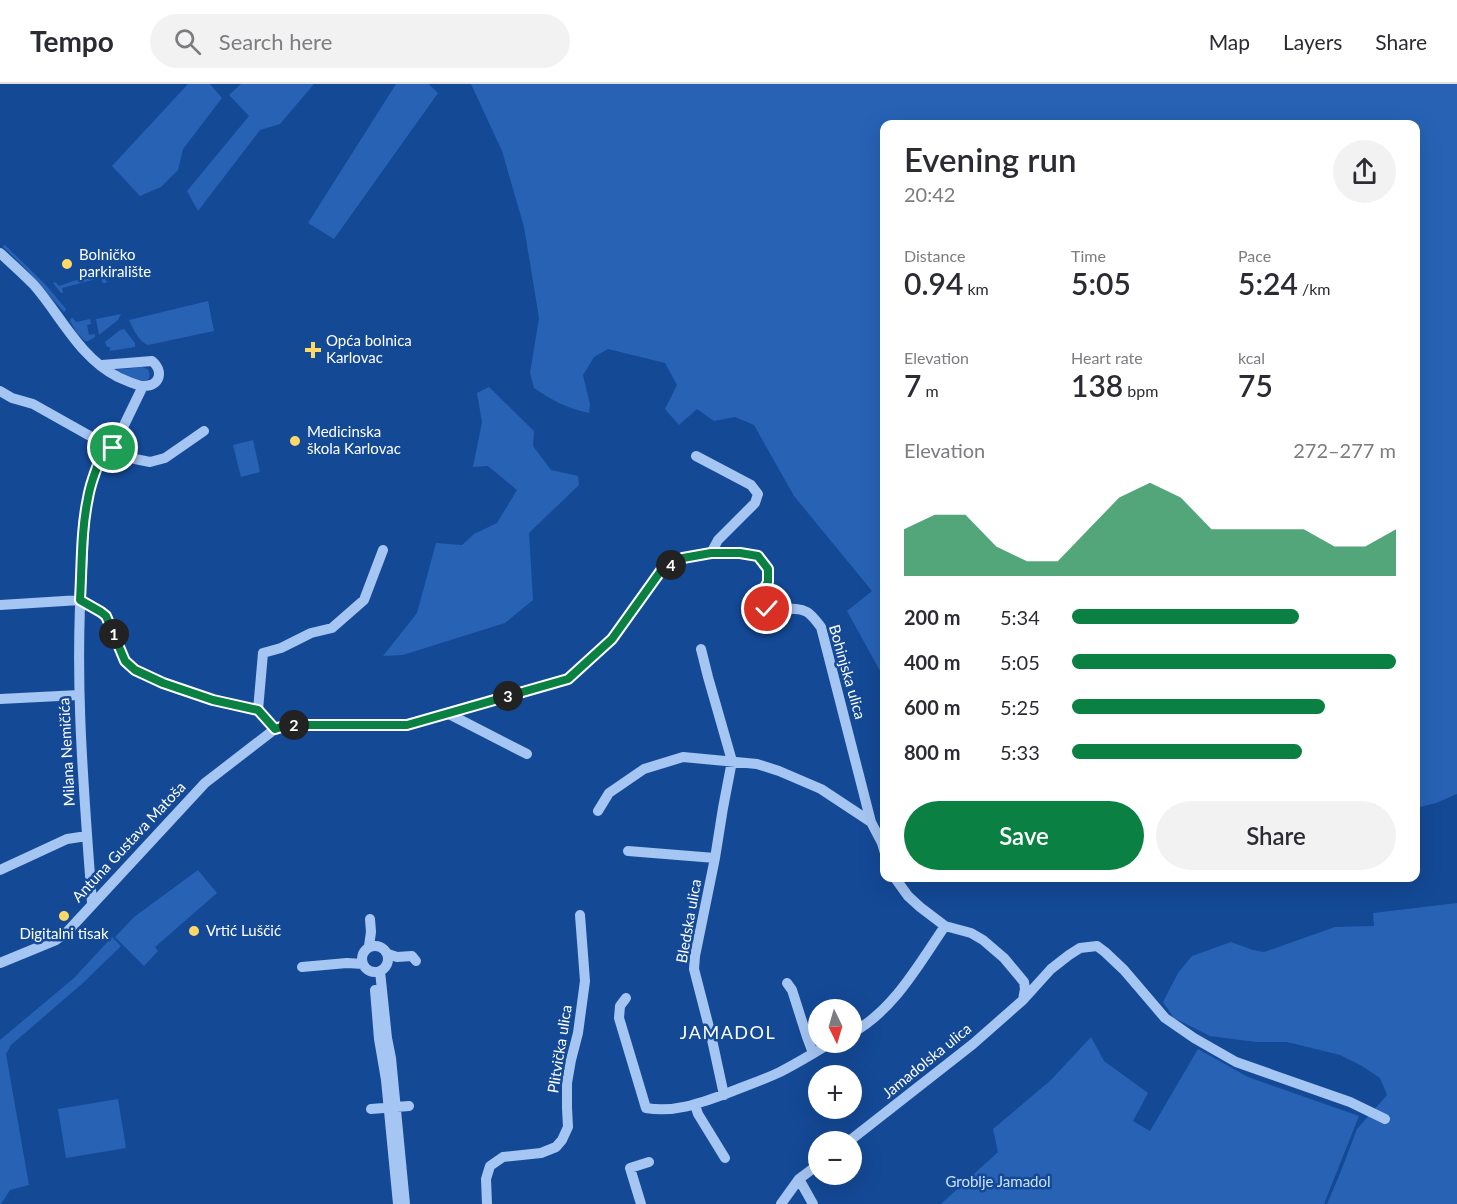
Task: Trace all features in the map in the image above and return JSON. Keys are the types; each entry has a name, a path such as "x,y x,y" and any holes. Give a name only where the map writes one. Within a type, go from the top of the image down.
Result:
{"street":[{"path":"0,253 34,285 85,352 118,377 143,386"},
{"name":"Milana Nemičića","path":"92,903 79,695 80,600 85,519 94,475 143,386 157,380 159,373 158,366 152,361 102,365"},
{"path":"0,391 12,398 33,404 135,459 150,462 165,458 204,431"},
{"path":"0,605 80,600 106,616 125,661 135,670 163,683 213,700 258,710 275,729 287,725 407,725 568,679 612,639 660,572 683,558 711,553 718,540 755,503 758,494 751,485 696,456"},
{"path":"258,710 263,653 281,648 311,633 332,628 364,600 383,550"},
{"name":"Bohinjska ulica","path":"711,553 740,553 758,556 768,569 768,582 759,598 761,605 767,609 794,608 808,613 821,627 871,822 880,839"},
{"name":"Bledska ulica","path":"701,649 732,761 694,969 724,1095"},
{"path":"0,699 79,695"},
{"path":"447,713 527,754"},
{"name":"Antuna Gustava Matoša","path":"0,963 56,940 67,932 205,783 275,729"},
{"path":"598,811 609,793 644,769 683,757 757,764 779,771 821,789 871,822"},
{"path":"0,870 67,839 87,836"},
{"name":"Bledska ulica","path":"628,851 715,858"},
{"path":"898,882 920,908 945,926 971,933 1004,958 1024,982 1023,1000"},
{"name":"Plitvička ulica","path":"487,1204 486,1179 490,1166 503,1157 541,1153 556,1147 568,1127 567,1083 570,1060 578,1033 585,981 580,915"},
{"path":"370,919 373,946"},
{"path":"862,1026 887,1005 905,984 945,926"},
{"path":"373,946 384,949 391,957 387,965 377,971 366,969 362,960 364,950 373,946"},
{"name":"Jamadolska ulica","path":"862,1131 964,1051 1023,1000 1051,969 1080,948 1097,946 1124,970 1165,1018 1194,1038 1236,1062 1350,1102 1385,1119"},
{"path":"391,957 412,956 416,961"},
{"path":"302,967 362,960"},
{"path":"377,971 392,1058 392,1107 398,1204"},
{"path":"787,983 792,990 808,1040"},
{"path":"626,998 620,1006 619,1018 646,1108 673,1109 695,1106 780,1071 813,1053"},
{"path":"371,1109 409,1106"},
{"path":"695,1106 725,1158"},
{"path":"392,1107 405,1204"},
{"path":"641,1204 630,1168 649,1162"},
{"path":"781,1204 799,1179 808,1172"},
{"path":"799,1179 813,1204"}],"green space":[{"path":"188,84 210,84 222,98 183,149 178,170 161,187 140,196 112,166"},
{"path":"241,84 314,84 280,124 260,130 198,211 187,191 249,116 229,95"},
{"path":"396,84 429,84 438,93 334,239 308,223"},
{"path":"471,84 1457,84 1457,794 1420,807 1420,120 880,120 880,671 847,611 872,591 794,496 754,425 735,417 714,421 697,409 679,425 665,409 677,385 665,363 608,349 594,357 583,375 590,404 589,413 560,404 534,388 530,373 539,318 524,227 502,151"},
{"path":"4,245 45,284 66,309 65,312 3,247"},
{"path":"97,267 106,283 103,283 100,278 62,288 63,293 61,293 53,283 59,286 97,273"},
{"path":"208,301 214,331 148,345 139,338 129,320"},
{"path":"121,314 118,320 99,335 96,319"},
{"path":"71,318 76,322 90,319 91,324 87,325 89,335 95,334 95,337 85,341 77,333 70,321"},
{"path":"124,329 135,343 135,347 110,351 110,347 107,347 105,342"},
{"path":"142,367 148,369 148,379 138,380 115,370"},
{"path":"489,387 534,431 533,446 551,470 578,476 579,485 529,533 533,600 505,623 403,655 383,656 417,613 436,543 462,545 474,534 497,523 517,490 488,466 473,467 482,422 477,393"},
{"path":"253,440 260,472 241,477 233,445"},
{"path":"198,870 217,893 155,947 158,951 144,966 115,937 134,917"},
{"path":"1457,903 1457,1204 1327,1204 1357,1129 1387,1095 1380,1078 1340,1055 1287,1042 1256,1042 1210,1036 1174,1018 1163,1002 1178,973 1192,956 1231,942 1264,952 1335,927 1374,926 1373,913"},
{"path":"112,937 121,946 83,983 11,1045 6,1054 29,1185 10,1190 0,1204 0,1040 74,978"},
{"name":"Groblje Jamadol","path":"1091,1037 1104,1061 1148,1093 1133,1121 1150,1131 1198,1049 1248,1077 1359,1116 1324,1204 941,1204 998,1152 993,1129 1051,1080"},
{"path":"118,1099 126,1148 66,1158 58,1109"}],"place":[{"name":"Bolničko parkiralište","path":"67,264"},
{"name":"Opća bolnica Karlovac","path":"313,350"},
{"name":"Medicinska škola Karlovac","path":"295,441"},
{"name":"Digitalni tisak","path":"64,916"},
{"name":"Vrtić Luščić","path":"194,931"}],"district":[{"name":"JAMADOL","path":"728,1033"}],"route":[{"path":"113,448 106,445 88,497 80,600 106,616 125,661 135,670 163,683 213,700 258,710 275,729 287,725 407,725 568,679 612,639 660,572 683,558 711,553 740,553 758,556 768,569 768,582 759,598 761,605 767,609"}]}
